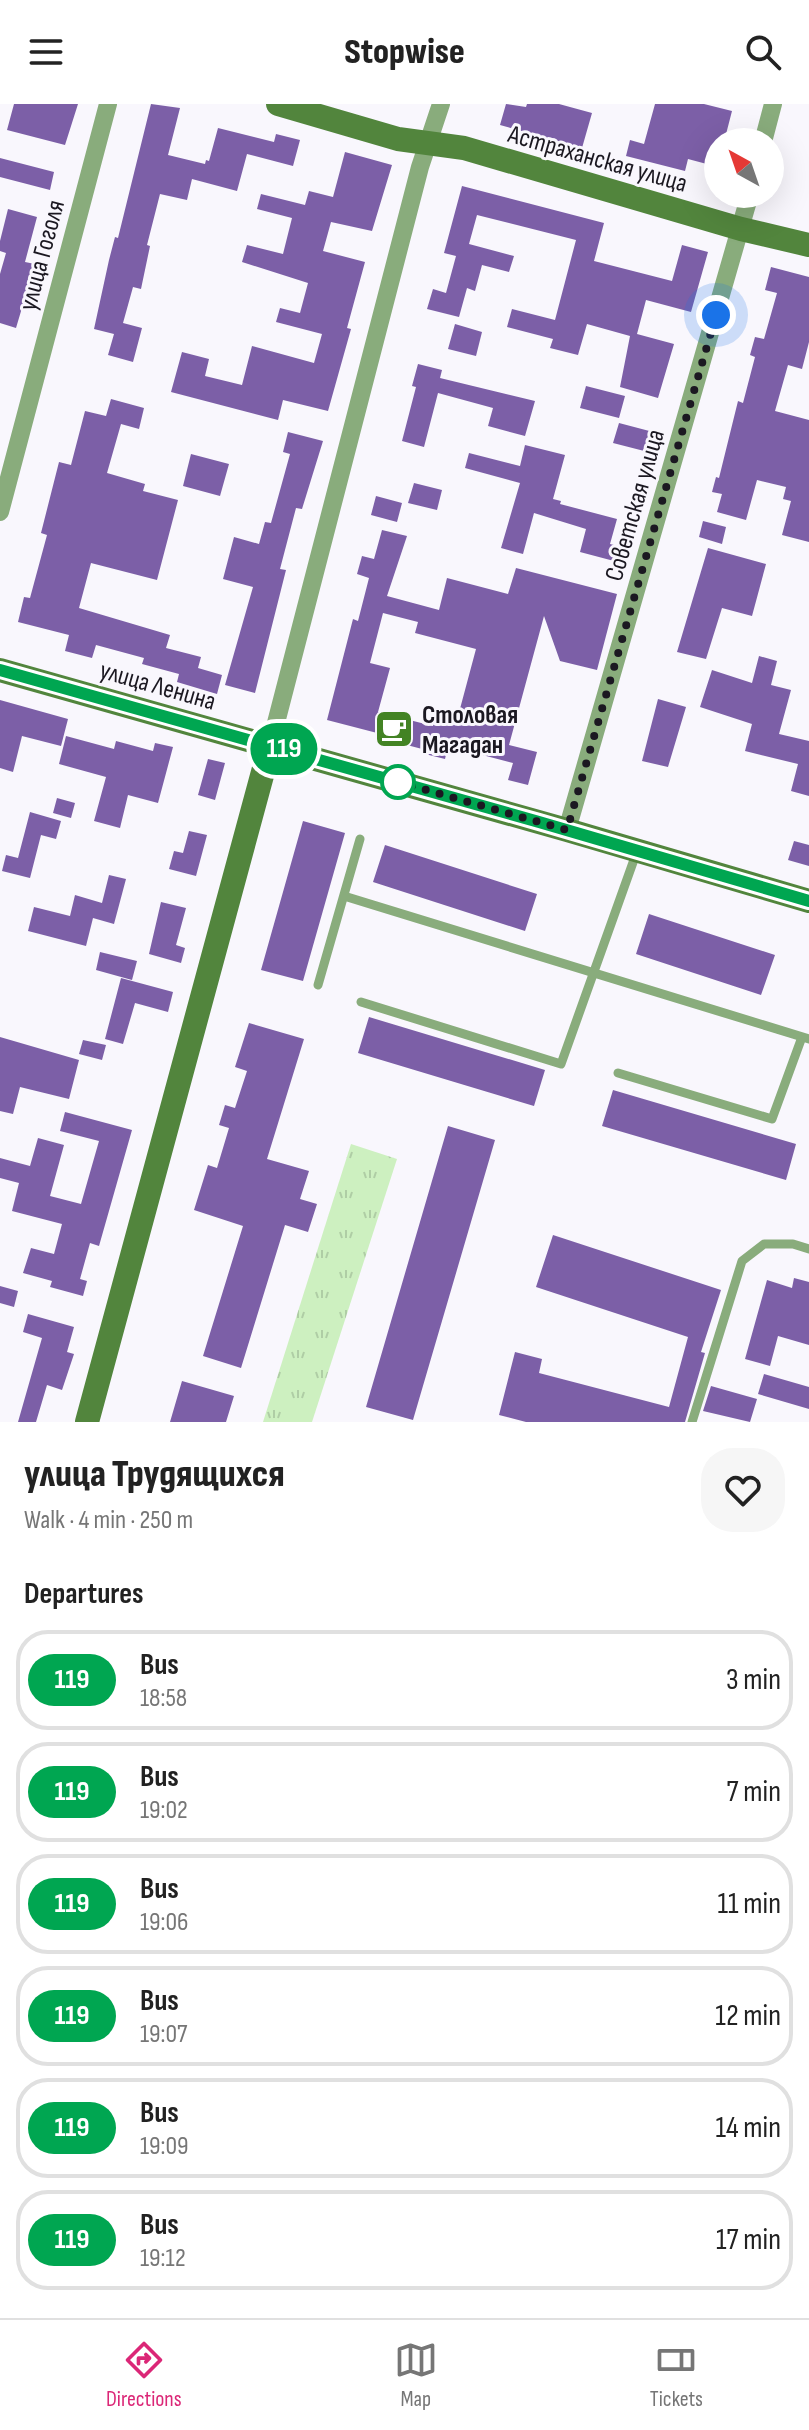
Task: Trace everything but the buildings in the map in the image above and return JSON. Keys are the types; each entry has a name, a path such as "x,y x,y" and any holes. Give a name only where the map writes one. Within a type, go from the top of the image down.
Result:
{"street":[{"name":"улица Гоголя","path":"0,512 108,104"},
{"name":"Астраханская улица","path":"278,104 398,139 464,148 741,229 809,245"},
{"path":"87,1422 270,746 420,167 441,104"},
{"path":"767,128 773,104"},
{"name":"Советская улица","path":"567,830 746,208"},
{"name":"улица Ленина","path":"0,670 809,901"}],"lane":[{"path":"318,985 360,839"},
{"path":"361,1002 561,1064 637,850"},
{"path":"344,896 806,1038 772,1119 618,1073"},
{"path":"692,1422 742,1261 764,1244 793,1244 809,1249"}],"green space":[{"path":"351,1144 397,1159 312,1422 263,1422"}],"bus line":[{"name":"119","path":"0,670 809,901"}],"place":[{"name":"Столовая Магадан","path":"394,729"}],"route":[{"path":"398,782 567,830 716,315"}]}
